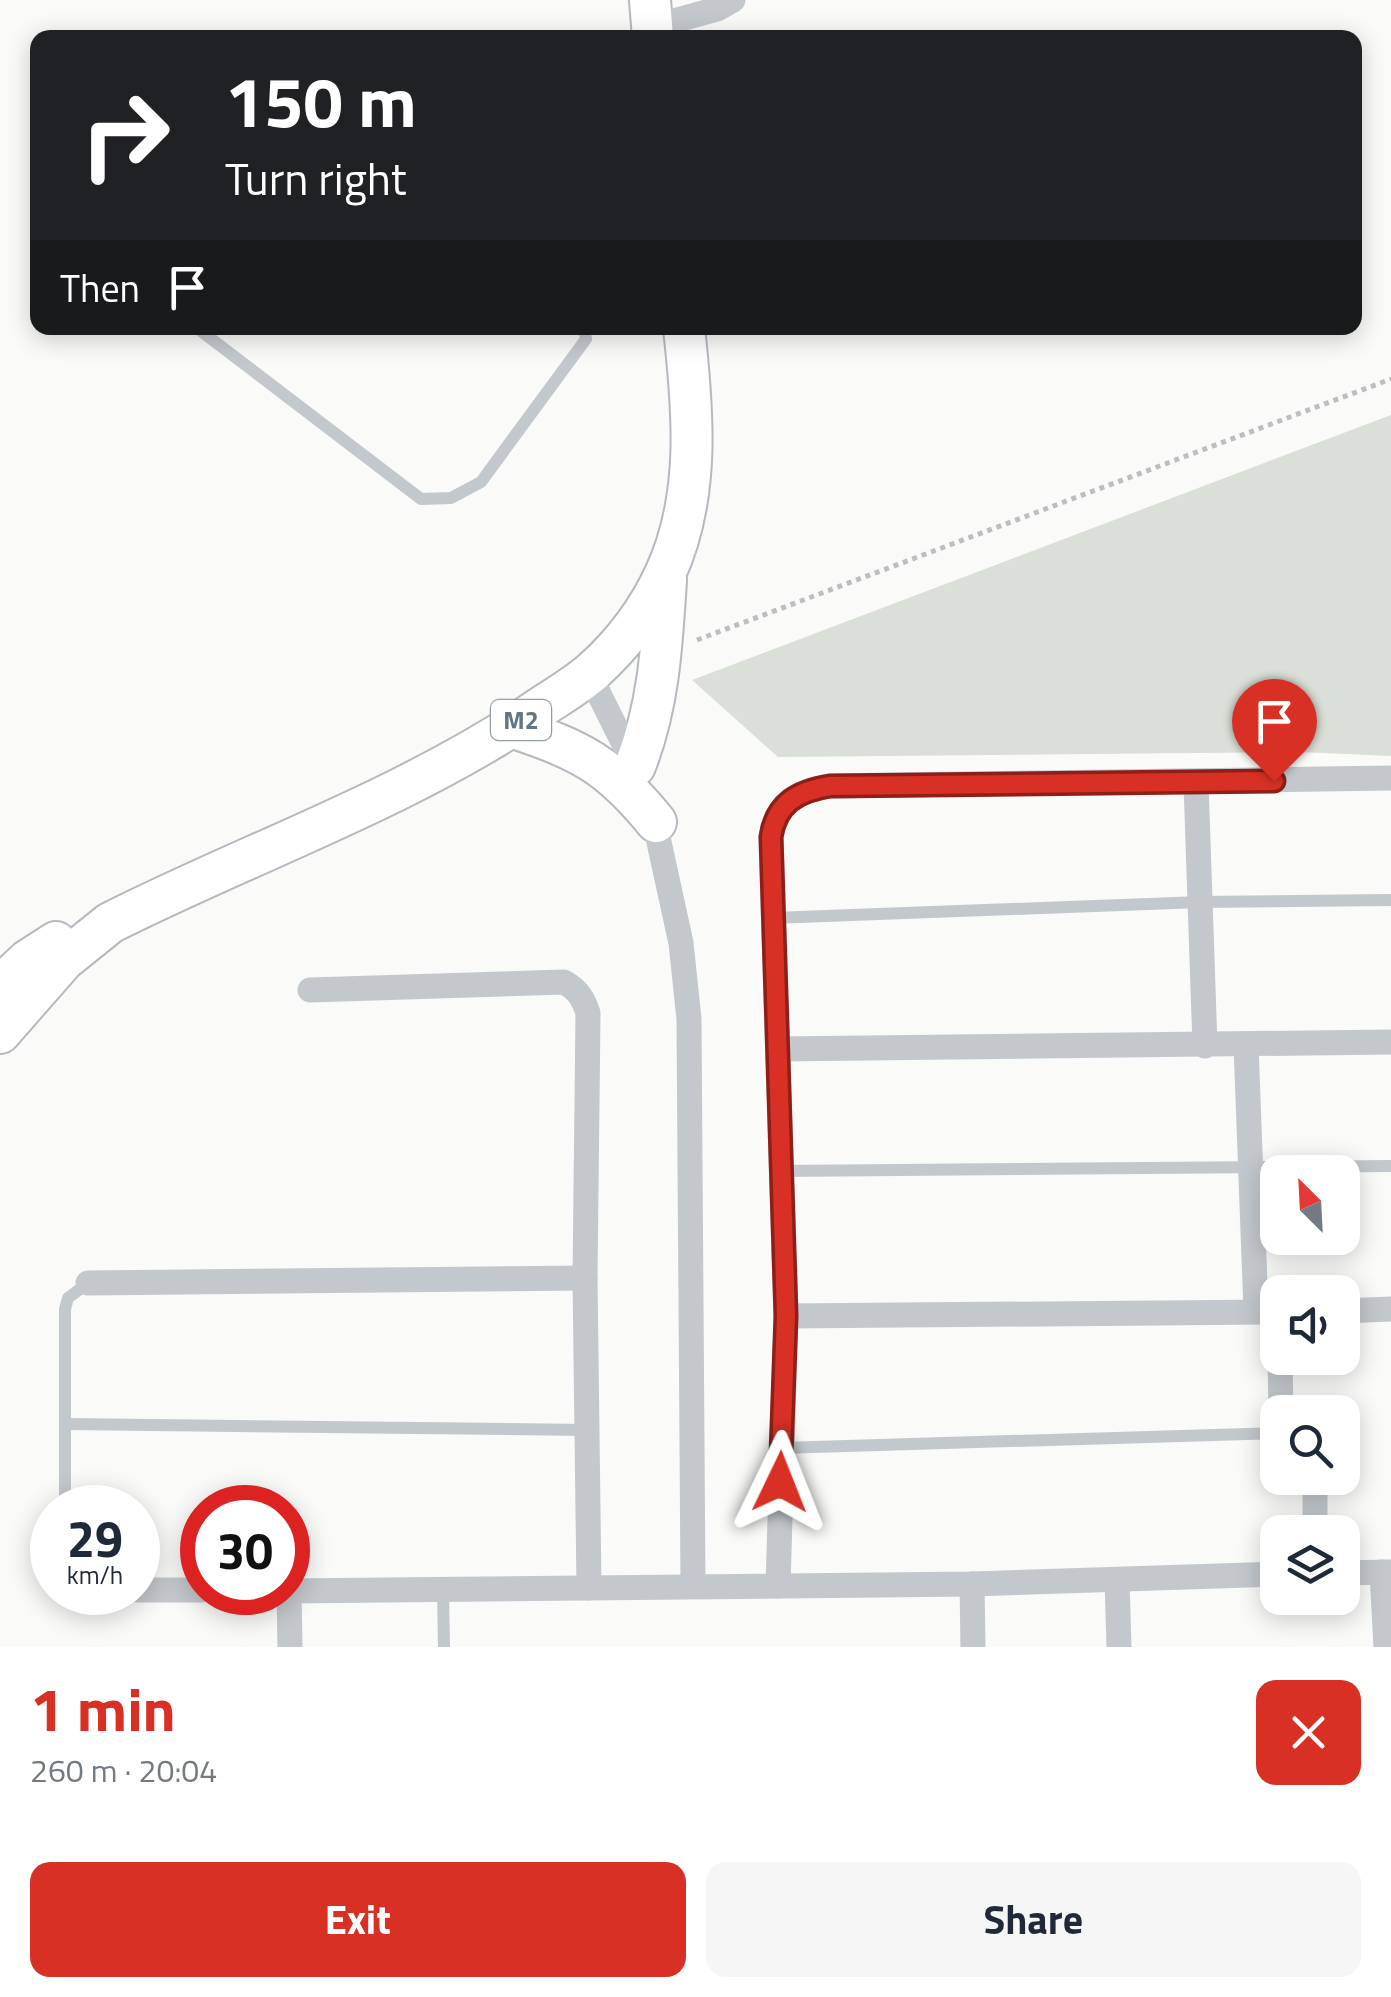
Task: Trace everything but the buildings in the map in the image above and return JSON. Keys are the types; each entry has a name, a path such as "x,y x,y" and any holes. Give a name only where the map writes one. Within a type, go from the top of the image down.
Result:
{"main road":[{"name":"M2","path":"0,1032 64,960 110,923 404,786 510,727 589,674 619,646 648,608 680,533 692,450 693,406 685,335"},
{"path":"635,766 649,730 661,654 667,571"},
{"path":"510,727 572,748 604,767 629,788 656,822"},
{"path":"0,986 28,960 72,933 110,923"}],"street":[{"path":"652,22 718,9 733,0"},
{"path":"589,674 635,766 656,822 681,944 689,1019 693,1586"},
{"path":"778,1586 786,1316 779,1171 773,821 781,808 809,790 830,786 1391,778"},
{"path":"1196,783 1205,1046"},
{"path":"310,990 564,982 576,988 588,1013 585,1278 589,1588"},
{"path":"778,1049 1391,1042"},
{"path":"1246,1045 1252,1168 1263,1275"},
{"path":"88,1284 585,1278"},
{"path":"1360,1310 1391,1309"},
{"path":"786,1316 1260,1312"},
{"path":"1360,1572 1387,1572 1386,1647"},
{"path":"310,1591 972,1584 1260,1575"},
{"path":"1117,1580 1119,1647"},
{"path":"972,1584 973,1647"},
{"path":"289,1615 290,1647"}],"lane":[{"path":"206,335 421,499 451,498 481,482 585,335"},
{"path":"773,918 1201,902 1391,900"},
{"path":"779,1171 1391,1166"},
{"path":"66,1485 66,1309 68,1298 88,1284"},
{"path":"67,1424 588,1430"},
{"path":"782,1448 1260,1435"},
{"path":"443,1589 444,1647"}],"path":[{"path":"661,654 1391,379"}],"shaded area":[{"path":"1391,415 1391,756 1300,752 778,757 692,680"}],"route":[{"path":"780,1482 786,1316 771,837 773,821 781,808 809,790 830,786 1274,781"}]}
